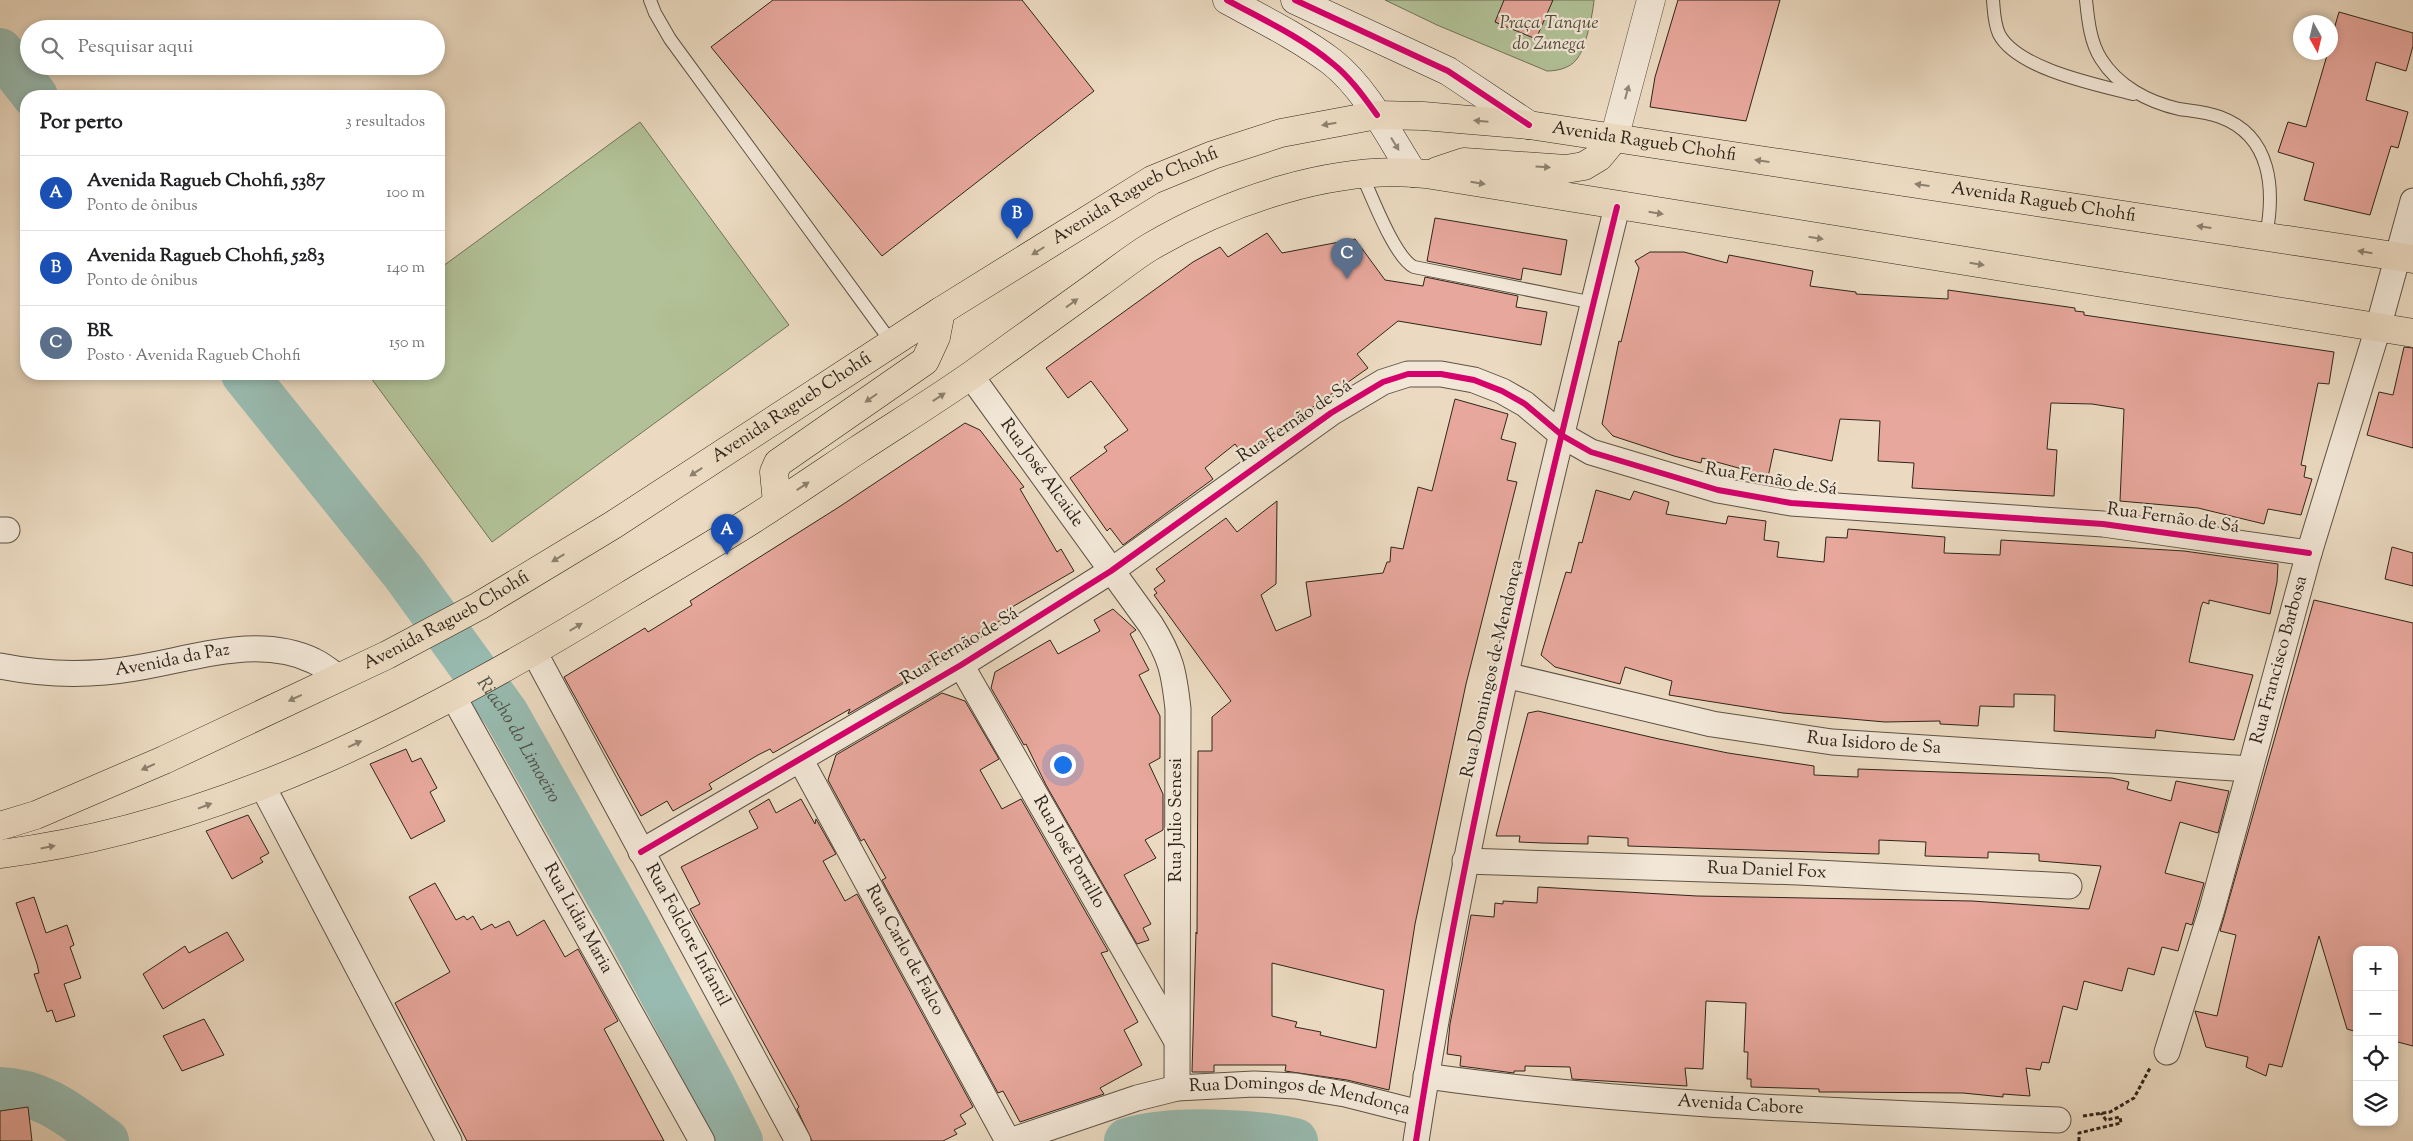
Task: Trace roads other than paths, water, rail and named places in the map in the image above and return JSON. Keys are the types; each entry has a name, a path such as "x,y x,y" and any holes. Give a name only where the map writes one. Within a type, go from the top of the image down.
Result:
{"main road":[{"path":"1227,0 1300,41 1333,63 1358,89 1420,174"},
{"path":"1295,0 1448,71 1529,125"},
{"path":"1420,174 1464,162 1566,169 1584,166 1599,157 1614,139 1651,0"},
{"name":"Avenida Ragueb Chohfi","path":"0,826 36,816 164,760 387,655 479,606 613,526 941,310 1152,180 1213,154 1281,133 1376,115 1422,116 1529,125 2405,258"},
{"path":"0,854 34,850 112,835 184,814 262,785 354,744 459,693 524,658 777,503 971,376 1149,247 1216,214 1262,195 1316,182 1362,175 1420,174 2413,333"},
{"path":"777,503 774,472 778,464 925,361 936,337 941,310"}],"street":[{"name":"Rua Francisco Barbosa","path":"2167,1052 2212,909 2309,553 2378,328 2405,258 2413,200"},
{"name":"Rua Domingos de Mendonça","path":"1416,1141 1465,861 1505,675 1617,206"},
{"name":"Rua Fernão de Sá","path":"641,852 961,665 1111,571 1331,412 1383,382 1408,374 1442,374 1474,380 1502,391 1525,404 1563,436 1591,452 1718,490 1790,503 2103,524 2309,553"},
{"name":"Rua José Alcaide","path":"971,376 1111,571"},
{"name":"Rua Julio Senesi","path":"1111,571 1151,625 1166,649 1175,678 1178,709 1177,1088"},
{"name":"Avenida da Paz","path":"0,666 35,673 82,674 135,668 236,650 268,649 291,652 316,661 339,678"},
{"name":"Rua Folclore Infantil","path":"524,658 641,852 798,1141"},
{"name":"Rua José Portillo","path":"961,665 1176,1040"},
{"name":"Rua Isidoro de Sa","path":"1505,675 1712,724 1832,742 2250,769"},
{"name":"Rua Lidia Maria","path":"459,693 702,1141"},
{"name":"Rua Carlo de Falco","path":"800,759 1009,1141"},
{"path":"262,785 448,1141"},
{"name":"Rua Daniel Fox","path":"1465,861 1798,872 2069,886"},
{"name":"Avenida Cabore","path":"1426,1076 1587,1096 2068,1126"},
{"name":"Rua Domingos de Mendonça","path":"1009,1141 1137,1098 1177,1088 1254,1084 1296,1086 1345,1094 1420,1113"}],"lane":[{"path":"650,0 670,39 892,343"},
{"path":"1993,0 1994,18 2000,35 2015,50 2035,63 2057,74 2148,98"},
{"path":"2086,0 2090,30 2100,58 2115,76 2131,90 2167,106 2221,117 2237,126 2253,140 2264,161 2270,183 2271,210 2266,236"},
{"path":"1362,175 1397,250 1407,263 1414,267 1594,303"}],"waterway":[{"name":"Riacho do Limoeiro","path":"0,51 30,90"},
{"name":"Riacho do Limoeiro","path":"249,380 404,573 506,714 626,926 740,1141"},
{"path":"0,1090 31,1095 44,1100 69,1114 106,1141"},
{"path":"1127,1141 1165,1134 1211,1132 1257,1135 1295,1141"}],"place":[{"name":"Avenida Ragueb Chohfi, 5283","path":"1017,239"},
{"name":"BR","path":"1347,279"},
{"name":"Avenida Ragueb Chohfi, 5387","path":"727,555"}],"park label":[{"name":"Praça Tanque do Zunega","path":"1549,34"}]}
